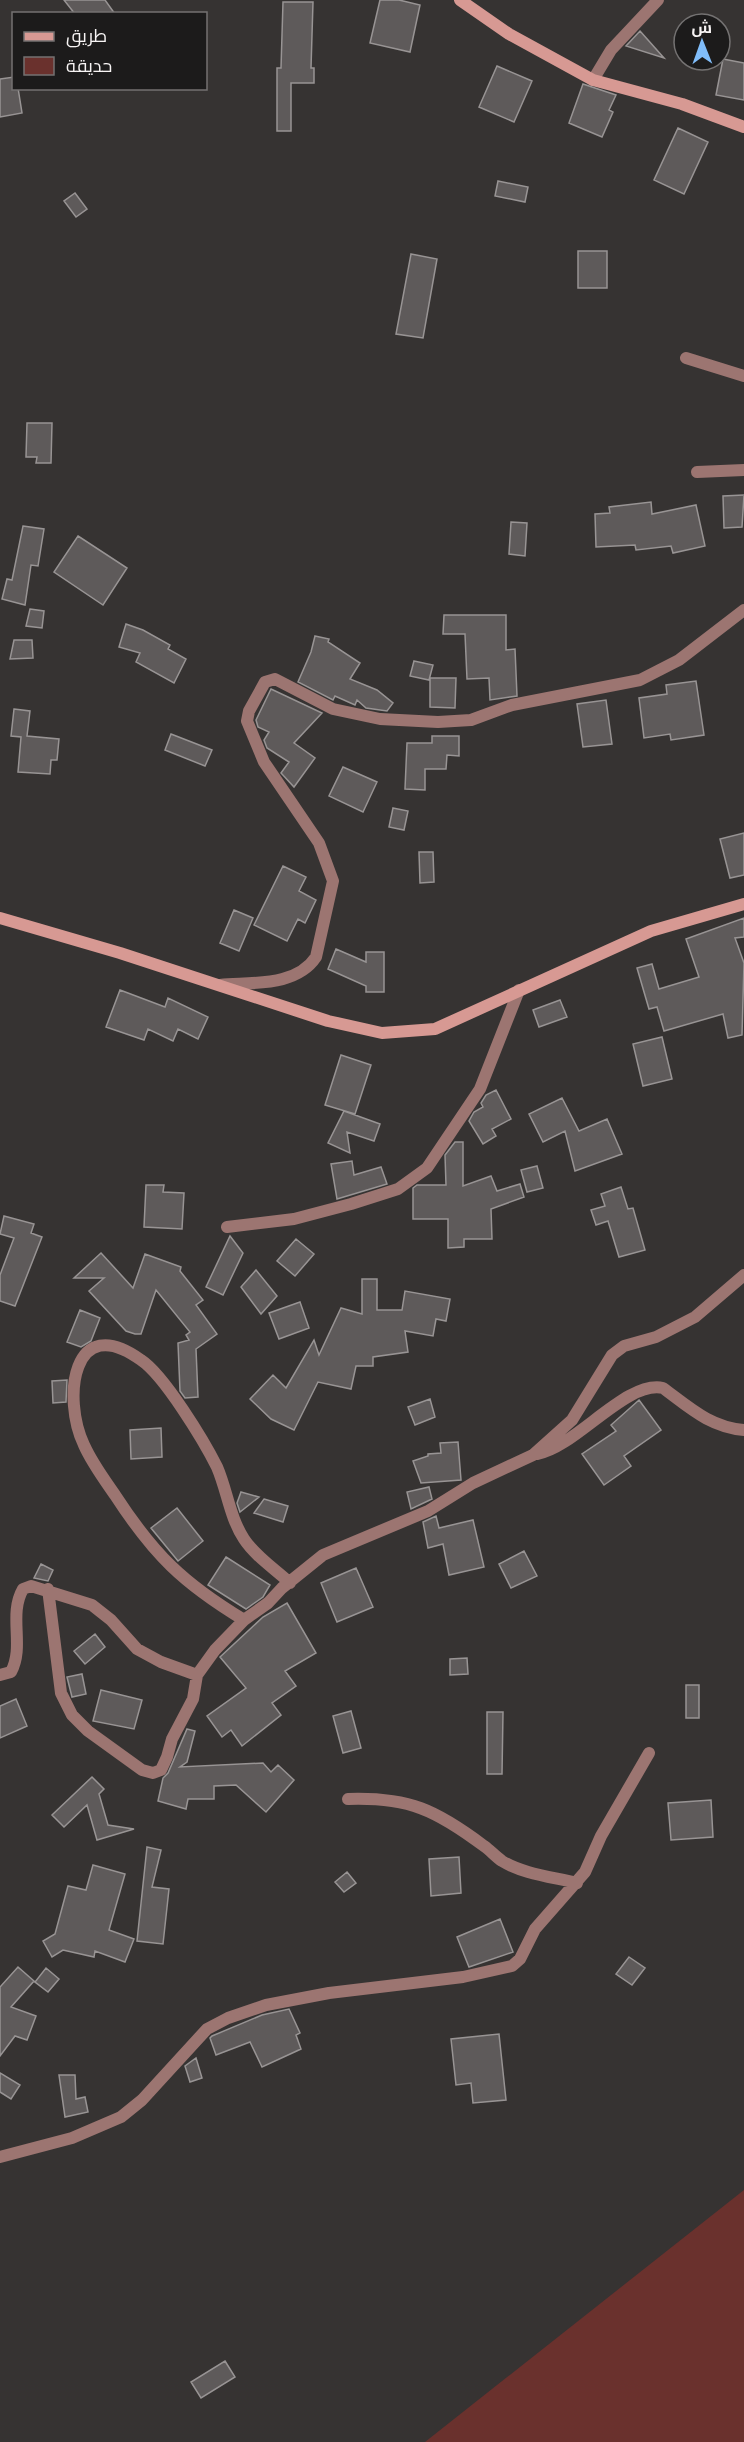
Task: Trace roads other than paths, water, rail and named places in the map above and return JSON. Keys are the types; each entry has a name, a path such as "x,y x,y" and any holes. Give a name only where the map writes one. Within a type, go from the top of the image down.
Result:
{"street":[{"path":"460,0 509,34 593,80 682,104 744,127"},
{"path":"593,80 611,50 658,0"},
{"path":"686,358 744,376"},
{"path":"697,472 744,470"},
{"path":"219,985 285,979 309,968 316,957 332,889 333,881 329,864 319,843 264,762 247,721 249,711 265,682 274,679 333,709 380,719 438,722 471,720 512,705 640,680 679,660 744,610"},
{"path":"0,918 328,1021 382,1033 435,1029 651,931 744,904"},
{"path":"227,1227 294,1219 351,1204 398,1189 427,1168 480,1089 519,990"},
{"path":"533,1455 572,1419 612,1355 624,1346 656,1337 695,1317 744,1275"},
{"path":"244,1620 203,1595 158,1556 129,1517 84,1445 76,1423 74,1378 85,1355 93,1346 104,1344 127,1351 144,1361 192,1424 212,1458 243,1538 290,1583"},
{"path":"48,1589 62,1693 72,1715 88,1731 142,1770 153,1773 161,1770 172,1739 193,1699 197,1675 215,1650 244,1620 268,1604 323,1555 428,1510 473,1483 533,1455 559,1446 633,1395 656,1387 663,1388 712,1424 722,1428 744,1430"},
{"path":"0,1675 10,1672 17,1660 16,1608 22,1589 31,1586 48,1589 92,1605 111,1620 137,1649 161,1662 197,1675"},
{"path":"0,2157 72,2138 121,2117 142,2100 207,2029 228,2018 266,2005 329,1993 462,1977 512,1966 520,1959 535,1929 585,1872 601,1836 649,1753"},
{"path":"348,1799 387,1798 408,1803 461,1830 502,1861 517,1868 577,1883"}]}
